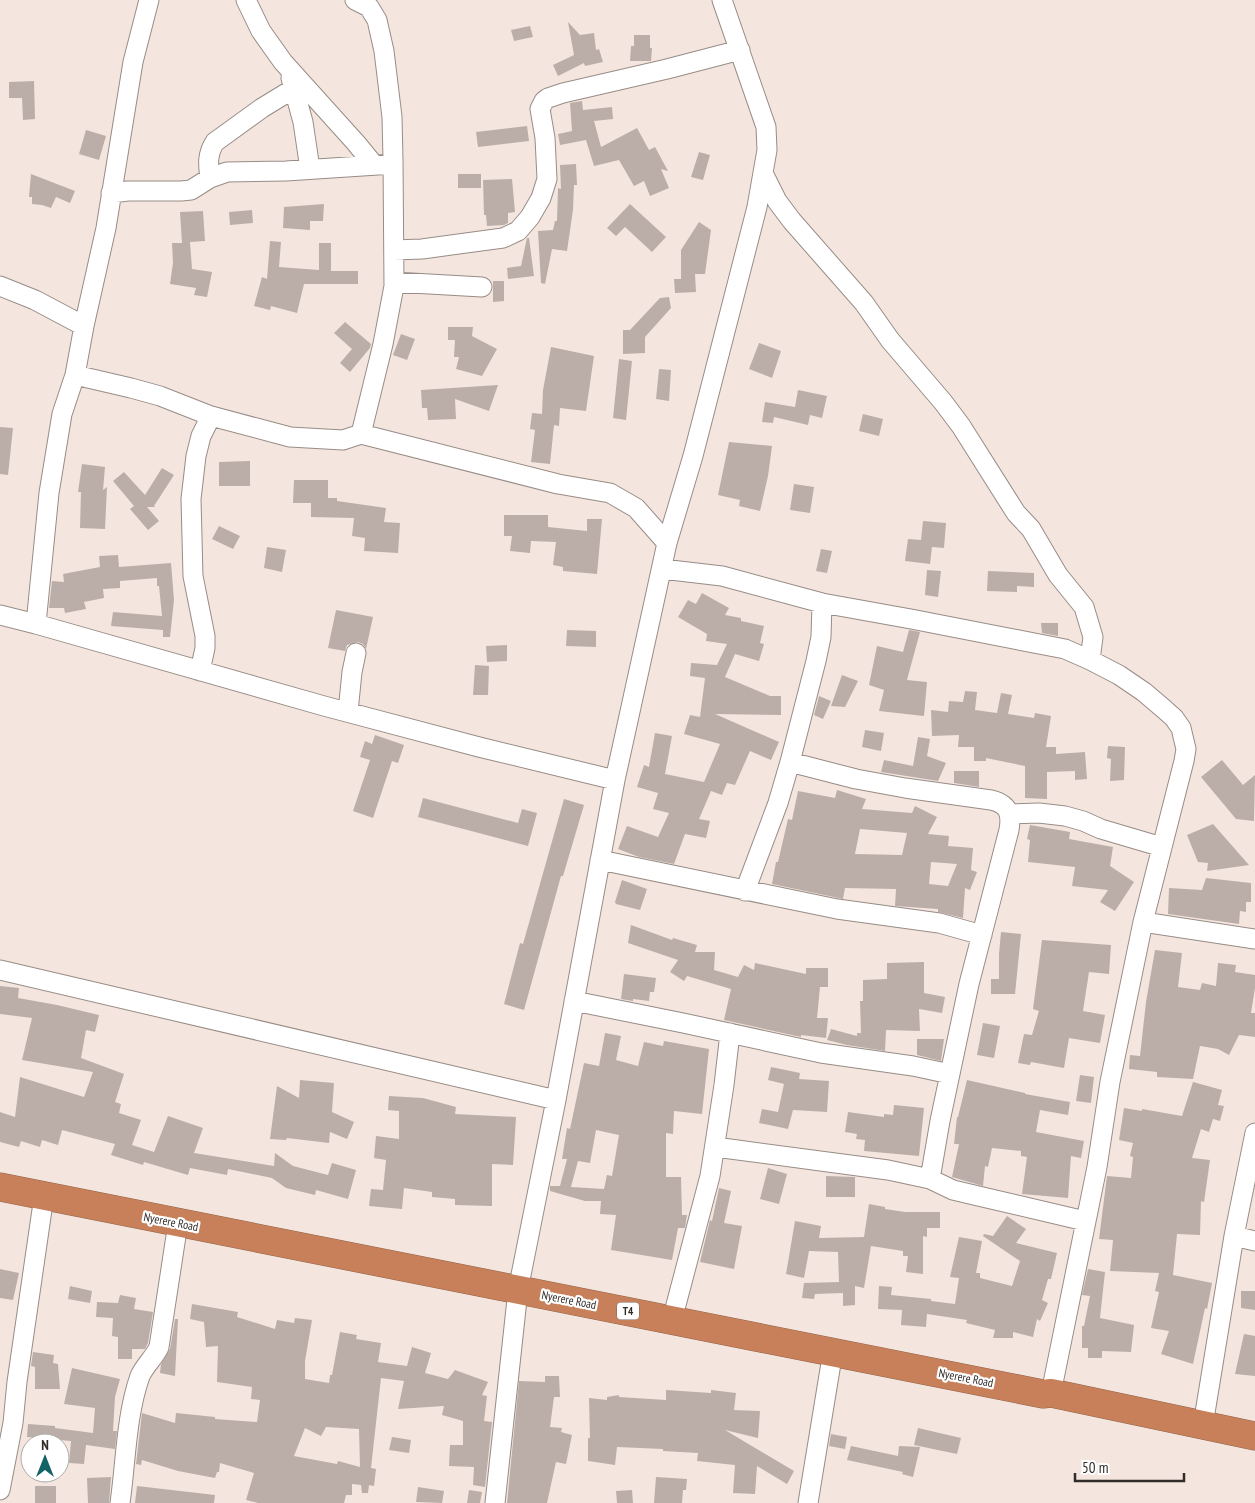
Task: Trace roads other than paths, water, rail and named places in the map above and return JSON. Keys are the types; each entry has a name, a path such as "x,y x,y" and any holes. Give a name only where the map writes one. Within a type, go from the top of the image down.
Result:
{"highway":[{"name":"Nyerere Road","path":"0,1187 1043,1394 1051,1393 1255,1436"}],"street":[{"path":"36,624 49,493 62,414 75,375 106,228 133,62 149,0"},
{"path":"246,0 269,44 374,165"},
{"path":"355,0 369,7 377,20 384,52 392,117 393,164 394,282 383,344 361,434"},
{"path":"495,1503 518,1290 556,1100 615,780 667,544 720,356 764,175 767,150 766,127 722,0"},
{"path":"394,250 422,249 503,238 518,231 530,217 541,198 547,179 545,138 540,109 548,98 667,70 740,50"},
{"path":"290,69 293,89 303,122 310,170"},
{"path":"210,178 208,160 210,149 215,142 262,108 293,89"},
{"path":"112,193 128,191 181,192 191,190 210,178 227,172 310,170 393,164"},
{"path":"764,175 777,201 792,222 864,303 890,340 961,426 1006,500 1031,529 1058,575 1080,600 1086,612 1093,637 1090,660"},
{"path":"394,282 482,287"},
{"path":"0,286 35,300 84,326"},
{"path":"75,375 160,396 211,416 290,436 343,440 361,434 558,484 610,493 636,508 667,544"},
{"path":"200,671 206,648 193,576 191,499 201,436 211,416"},
{"path":"662,569 722,576 822,603 1065,649 1119,675 1144,692 1174,718 1181,728 1186,749 1184,761 1143,922 1110,1082 1097,1167 1051,1393"},
{"path":"744,891 778,803 790,762 821,637 822,603"},
{"path":"0,615 348,712 615,780"},
{"path":"348,712 356,653"},
{"path":"790,762 856,779 991,800 1003,804 1010,814 1009,830 969,984 930,1179"},
{"path":"1010,814 1039,813 1065,816 1083,821 1100,829 1162,847"},
{"path":"600,860 837,909 927,921 982,935"},
{"path":"1143,922 1255,939"},
{"path":"0,970 556,1100"},
{"path":"574,1001 821,1053 913,1066 950,1074"},
{"path":"672,1320 707,1186 715,1147 730,1033"},
{"path":"1203,1426 1234,1236 1255,1133"},
{"path":"715,1147 888,1170 930,1179 953,1190 1085,1221"},
{"path":"0,1490 13,1423 17,1382 44,1196"},
{"path":"120,1503 135,1396 144,1368 160,1347 178,1223"},
{"path":"1234,1236 1255,1241"},
{"path":"808,1503 834,1351"}]}
